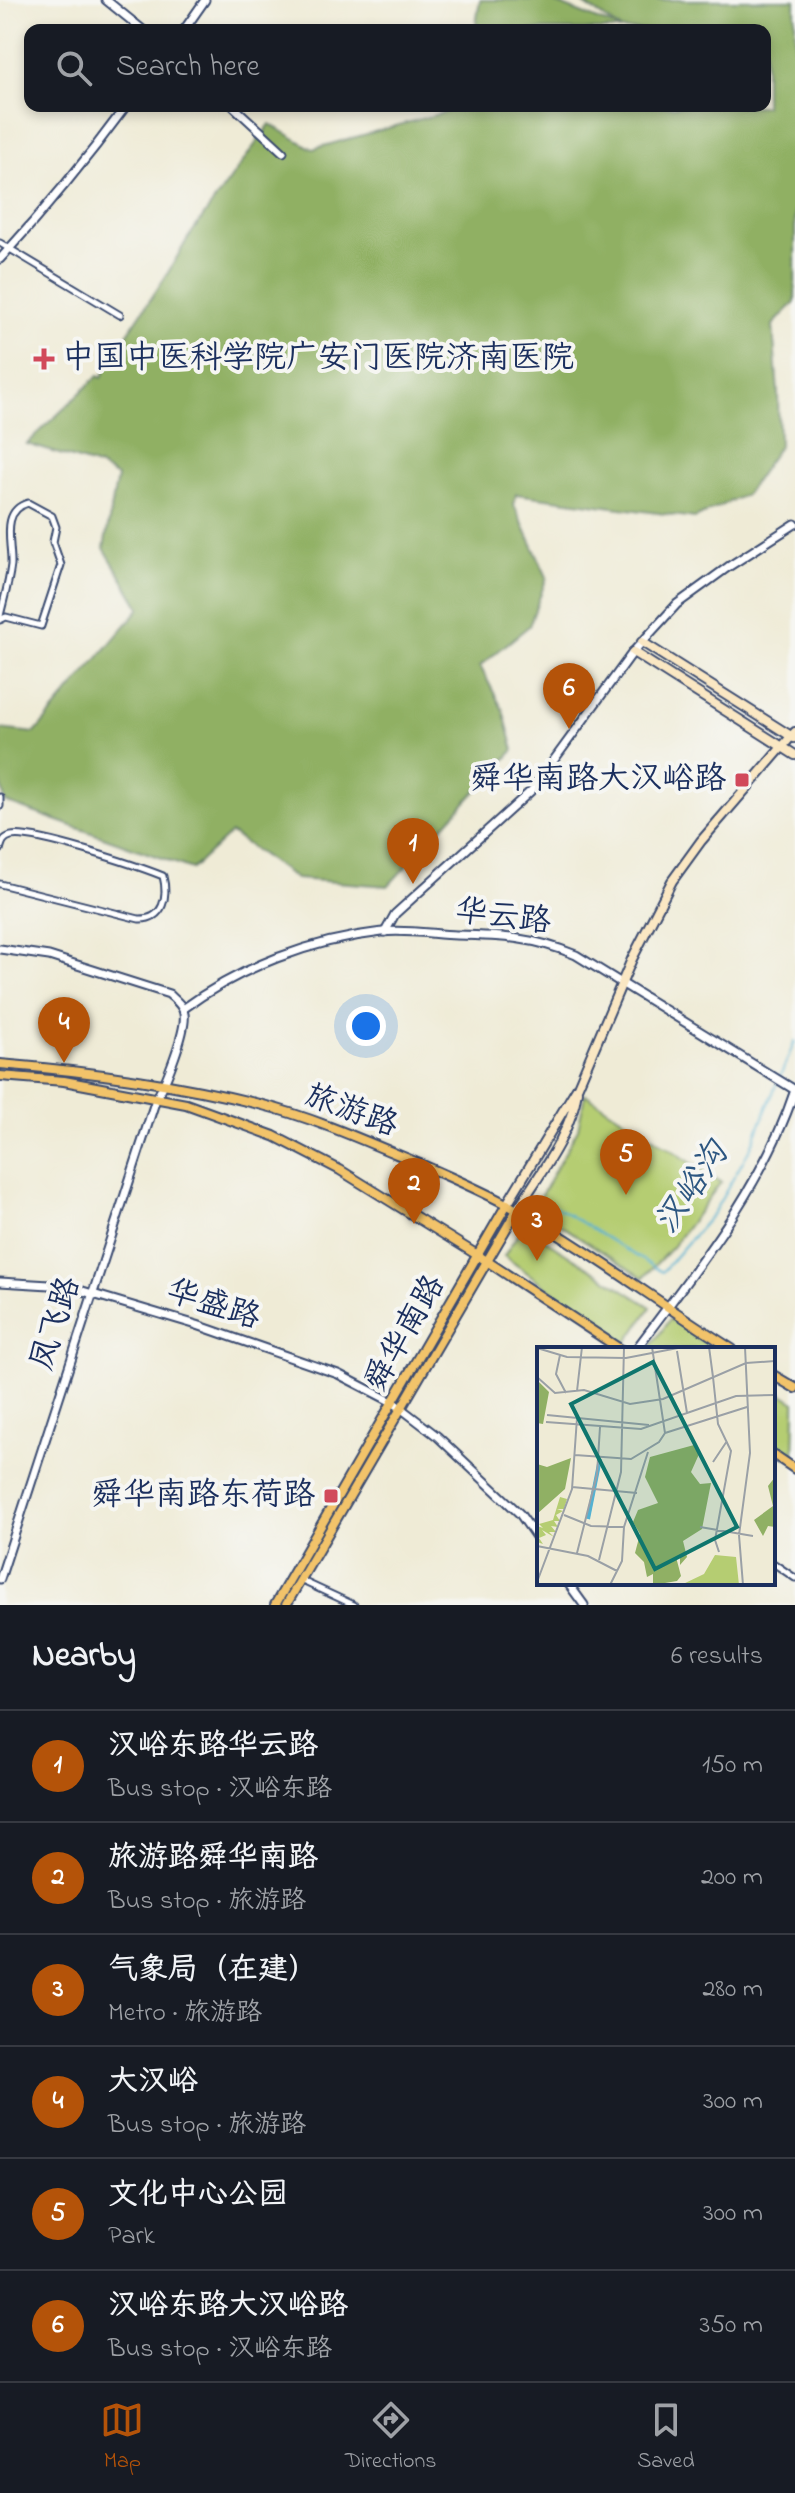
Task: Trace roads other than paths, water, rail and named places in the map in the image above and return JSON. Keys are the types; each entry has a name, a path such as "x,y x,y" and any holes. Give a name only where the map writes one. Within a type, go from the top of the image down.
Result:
{"main road":[{"path":"642,642 794,736"},
{"path":"633,652 795,755"},
{"name":"舜华南路","path":"275,1605 578,1086 621,984 672,881 701,841 781,746 794,736"},
{"name":"旅游路","path":"0,1064 165,1085 261,1105 355,1137 507,1204 569,1241 729,1347"},
{"name":"旅游路","path":"0,1076 64,1081 186,1104 274,1136 340,1170 617,1347"},
{"name":"舜华南路","path":"286,1605 554,1151 575,1109 578,1086"},
{"path":"775,1376 795,1388"},
{"path":"775,1455 795,1469"}],"street":[{"path":"106,0 136,24"},
{"path":"188,24 205,0"},
{"path":"0,259 101,141 122,112"},
{"path":"240,112 283,152"},
{"path":"0,243 120,315"},
{"path":"28,503 52,516 56,527 53,542 61,565 59,576 41,626 0,618 11,566 9,529 12,514 18,505 28,503"},
{"path":"385,932 395,914 532,790 633,652 677,604 795,524"},
{"path":"0,797 0,806"},
{"path":"0,850 3,840 9,836 29,836 137,865 163,876 166,889 164,903 157,915 139,919 0,884"},
{"name":"华云路","path":"183,1009 260,966 311,945 385,932 515,937 549,944 576,955 795,1090"},
{"path":"0,949 49,956 169,994 183,1009 184,1022 165,1085"},
{"name":"凤飞路","path":"0,1579 156,1099 165,1085"},
{"path":"638,1347 734,1213 786,1117 795,1090"},
{"name":"华盛路","path":"0,1282 66,1286 92,1293 338,1374 394,1403 437,1436 520,1514 537,1538"},
{"path":"775,1564 795,1578"},
{"path":"300,1580 354,1605"},
{"path":"569,1585 584,1605"}],"waterway":[{"name":"汉峪沟","path":"780,1077 795,1041"},
{"name":"汉峪沟","path":"540,1197 662,1272 714,1212 751,1147 777,1083"}],"place":[{"name":"中国中医科学院广安门医院济南医院","path":"44,359"},
{"name":"汉峪东路大汉峪路","path":"569,729"},
{"name":"舜华南路大汉峪路","path":"742,780"},
{"name":"汉峪东路华云路","path":"413,884"},
{"name":"大汉峪","path":"64,1063"},
{"name":"文化中心公园","path":"626,1195"},
{"name":"旅游路舜华南路","path":"414,1224"},
{"name":"气象局（在建）","path":"537,1261"},
{"name":"舜华南路东荷路","path":"331,1496"}]}
